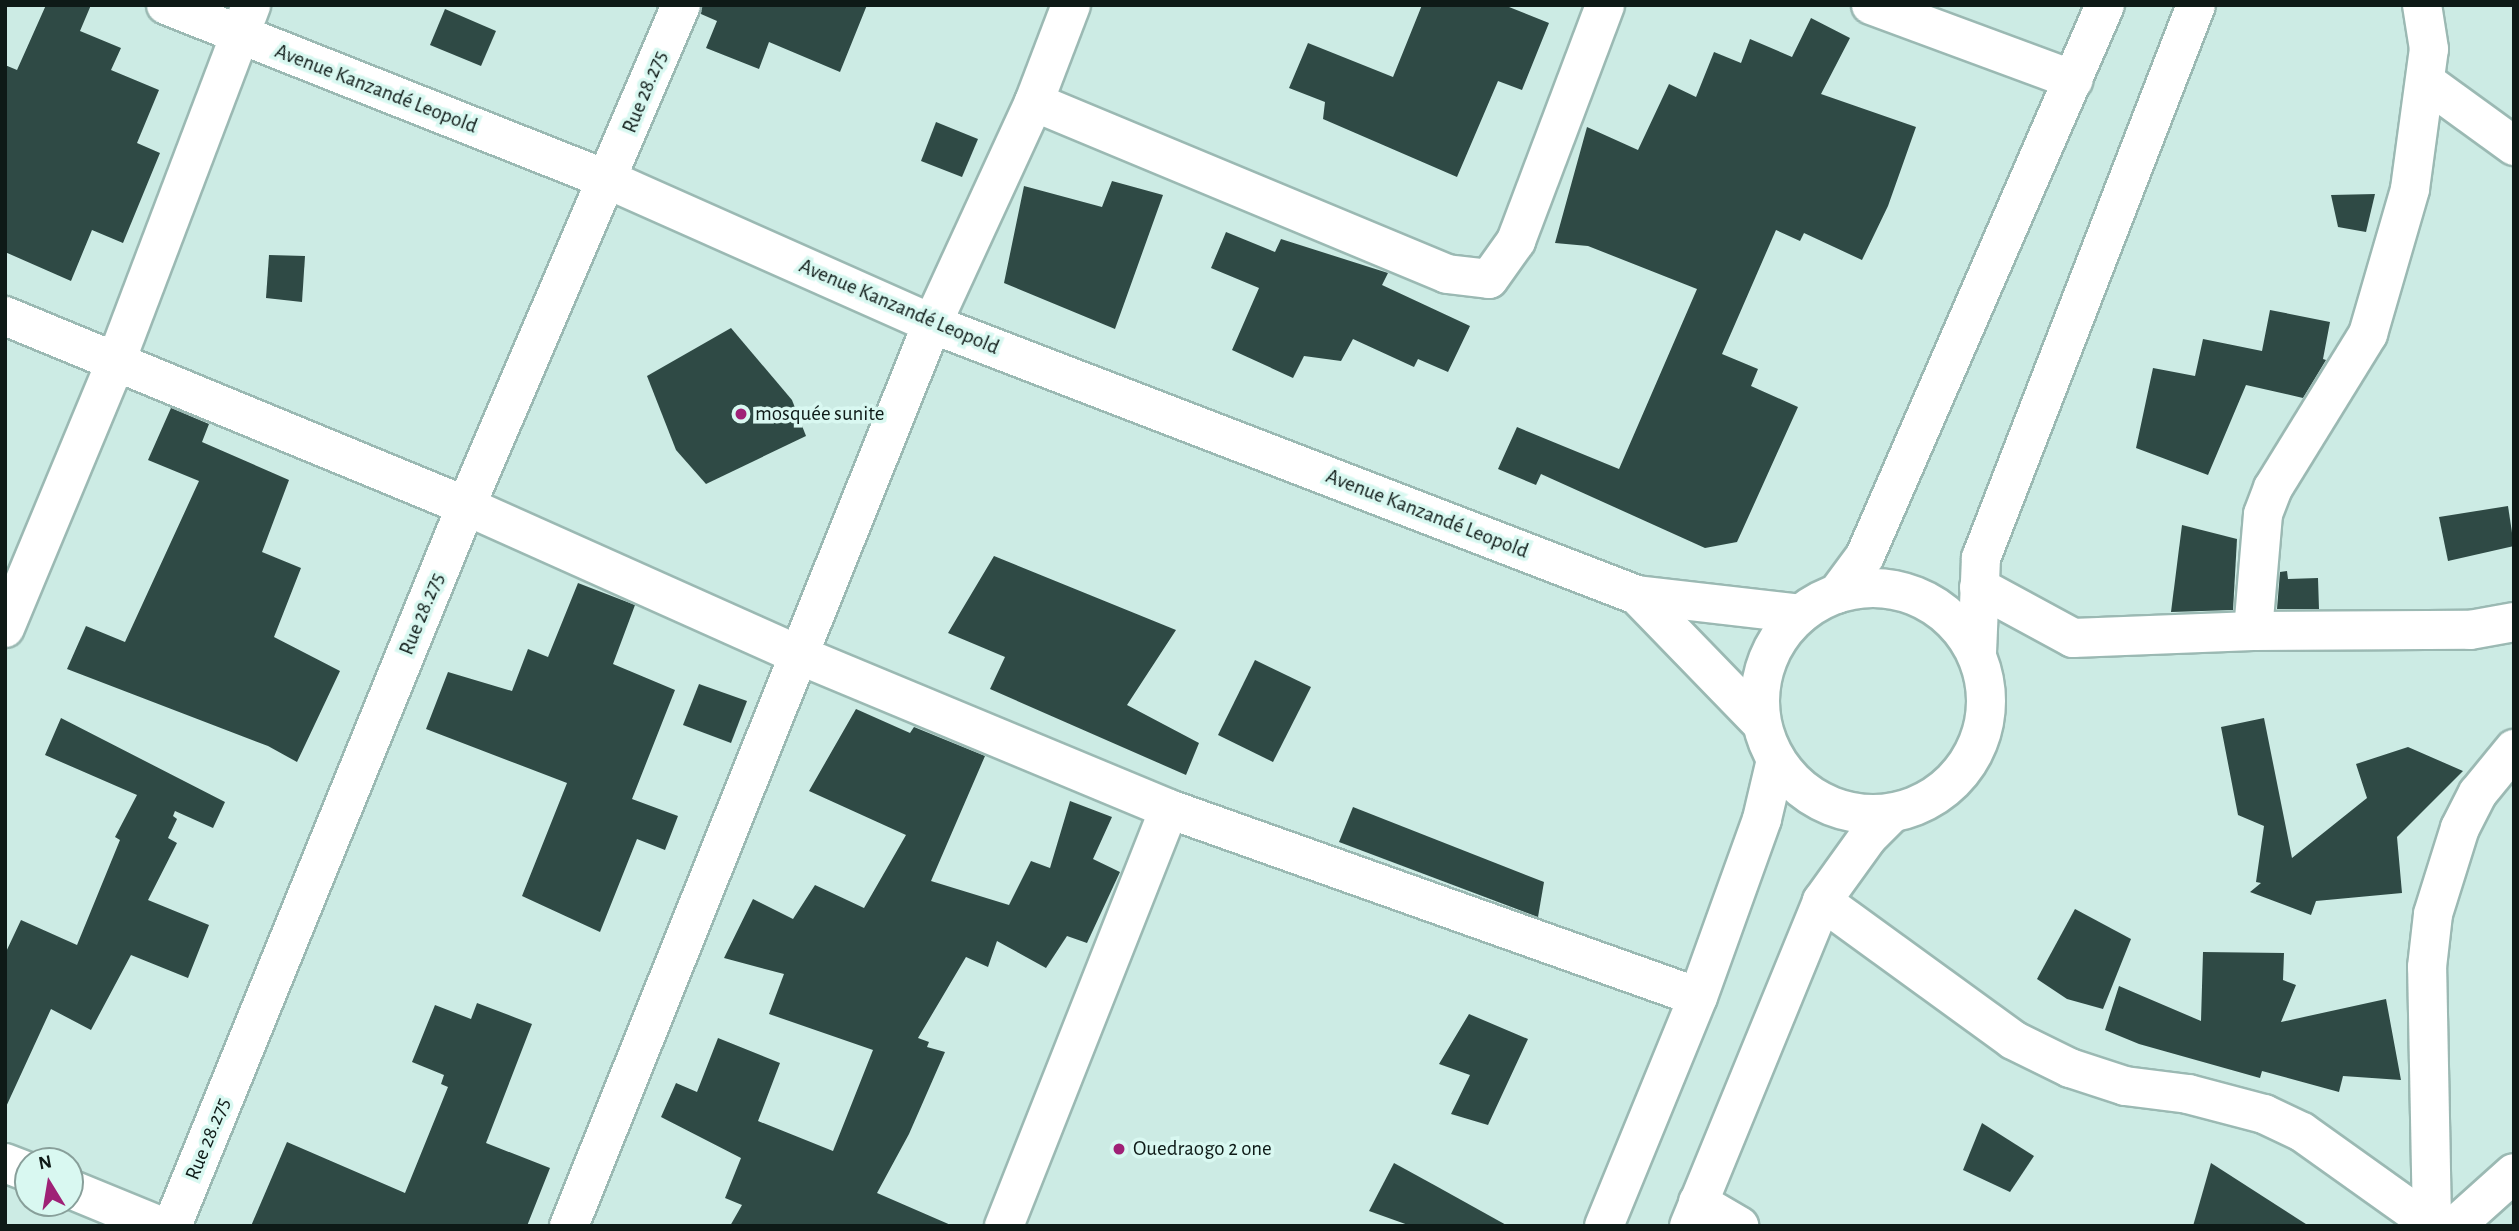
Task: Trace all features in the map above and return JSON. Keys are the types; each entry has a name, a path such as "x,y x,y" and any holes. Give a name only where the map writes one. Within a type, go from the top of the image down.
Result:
{"street":[{"name":"Avenue Kanzandé Leopold","path":"166,5 245,20 932,324 1637,595"},
{"name":"Rue 28.275","path":"172,1226 466,506 609,180 681,5"},
{"path":"569,1226 932,324 1034,102 1072,5"},
{"path":"1034,102 1447,274 1489,279 1516,241 1605,5"},
{"path":"1871,5 2074,80"},
{"path":"1837,594 1865,556 2105,5"},
{"path":"1637,595 1761,723 1776,760 1797,786 1826,804 1858,814 1892,813 1928,800 1948,785 1978,746 1987,708 1977,653 1981,558 2196,5"},
{"path":"2253,631 2263,514 2273,488 2368,334 2410,189 2429,50 2421,5"},
{"path":"5,628 116,361 245,20"},
{"path":"2426,82 2514,146"},
{"path":"5,316 466,506 799,655 1169,809 1698,997"},
{"path":"1979,587 2073,638 2253,631 2470,630 2514,621"},
{"path":"1761,723 1761,682 1775,644 1801,614 1837,594 1869,588 1902,592 1932,604 1958,625 1977,653"},
{"path":"1637,595 1801,614"},
{"path":"2440,1225 2427,967 2433,914 2460,828 2478,793 2514,749"},
{"path":"1604,1226 1698,997 1762,819 1776,760"},
{"path":"1004,1226 1169,809"},
{"path":"1739,1226 1693,1214 1822,901 1868,837 1892,813"},
{"path":"1822,901 2013,1040 2070,1068 2125,1086 2188,1094 2264,1114 2302,1132 2440,1225"},
{"path":"2440,1225 2514,1173"},
{"path":"84,1195 160,1226"}],"building":[{"path":"46,5 91,5 80,31 121,48 111,70 159,90 137,143 160,153 123,243 92,230 71,281 5,252 5,65 17,70"},
{"path":"702,5 867,5 840,72 769,42 759,69 706,48 717,21 701,14"},
{"path":"1422,5 1504,5 1549,23 1522,90 1498,81 1457,177 1323,119 1325,102 1289,88 1308,43 1393,77"},
{"path":"445,9 496,31 481,66 430,45"},
{"path":"1811,18 1850,38 1821,94 1916,127 1888,206 1862,260 1804,233 1800,241 1776,230 1722,354 1758,369 1751,386 1798,407 1737,542 1705,548 1541,474 1536,485 1498,469 1517,427 1619,469 1697,289 1588,246 1555,243 1587,127 1638,150 1669,84 1696,97 1714,52 1741,63 1750,39 1792,57"},
{"path":"936,122 978,139 962,177 921,161"},
{"path":"1112,181 1163,195 1115,329 1004,283 1024,186 1102,207"},
{"path":"2375,194 2366,232 2338,227 2331,195"},
{"path":"1226,232 1275,252 1281,239 1388,273 1382,285 1470,326 1448,372 1418,359 1414,367 1353,339 1341,361 1304,356 1293,378 1232,350 1259,288 1211,268"},
{"path":"269,255 305,256 302,302 266,298"},
{"path":"2270,310 2330,322 2323,359 2326,360 2303,398 2246,385 2208,475 2136,448 2153,368 2195,376 2203,339 2262,351"},
{"path":"731,328 792,400 806,436 706,484 676,450 647,376"},
{"path":"171,408 209,424 202,442 289,480 262,552 301,568 274,637 340,671 297,762 268,746 67,669 86,626 125,642 199,481 148,460"},
{"path":"2508,506 2514,546 2448,561 2439,517"},
{"path":"2182,525 2237,539 2233,610 2171,612"},
{"path":"994,556 1176,630 1127,705 1199,743 1186,775 990,689 1005,657 948,633"},
{"path":"2287,571 2288,579 2318,578 2319,609 2277,609 2280,572"},
{"path":"578,583 635,605 613,664 675,690 632,799 678,816 665,850 637,839 600,932 522,896 567,783 426,729 448,672 512,691 528,649 548,657"},
{"path":"1255,660 1311,687 1273,762 1218,735"},
{"path":"699,684 747,701 731,743 683,725"},
{"path":"856,709 910,733 914,727 985,756 931,881 1009,905 1031,861 1050,868 1070,801 1112,817 1093,859 1120,872 1087,943 1067,936 1046,968 997,941 988,967 966,957 918,1038 929,1042 927,1047 945,1052 909,1134 877,1193 953,1226 730,1226 742,1205 725,1198 741,1158 661,1117 676,1083 697,1092 718,1038 780,1063 758,1121 833,1151 873,1050 769,1014 784,974 724,958 753,899 793,919 815,885 864,908 906,835 809,791"},
{"path":"61,718 225,802 213,828 175,811 173,816 177,819 168,838 177,843 148,900 209,925 188,978 131,955 91,1030 51,1009 5,1109 5,954 21,920 77,945 120,840 115,837 137,795 45,755"},
{"path":"2264,718 2292,858 2367,798 2356,764 2408,747 2463,771 2397,837 2402,893 2316,901 2311,915 2250,892 2261,883 2256,882 2264,826 2238,815 2221,727"},
{"path":"1353,807 1544,882 1538,917 1339,842"},
{"path":"2075,909 2131,939 2103,1009 2067,999 2037,979"},
{"path":"2203,952 2284,953 2283,980 2296,985 2281,1022 2386,999 2401,1080 2343,1076 2339,1092 2262,1071 2260,1078 2139,1044 2105,1030 2119,986 2201,1021"},
{"path":"477,1003 532,1024 486,1143 550,1168 527,1226 251,1226 287,1142 405,1193 448,1087 441,1084 444,1075 412,1062 435,1005 471,1019"},
{"path":"1469,1014 1528,1039 1488,1125 1451,1114 1470,1075 1439,1064"},
{"path":"1982,1123 2034,1156 2010,1192 1963,1170"},
{"path":"1394,1163 1508,1226 1411,1226 1369,1211"},
{"path":"2211,1163 2309,1226 2193,1226"}],"place":[{"name":"mosquée sunite","path":"741,414"},
{"name":"Ouedraogo 2 one","path":"1119,1149"}]}
